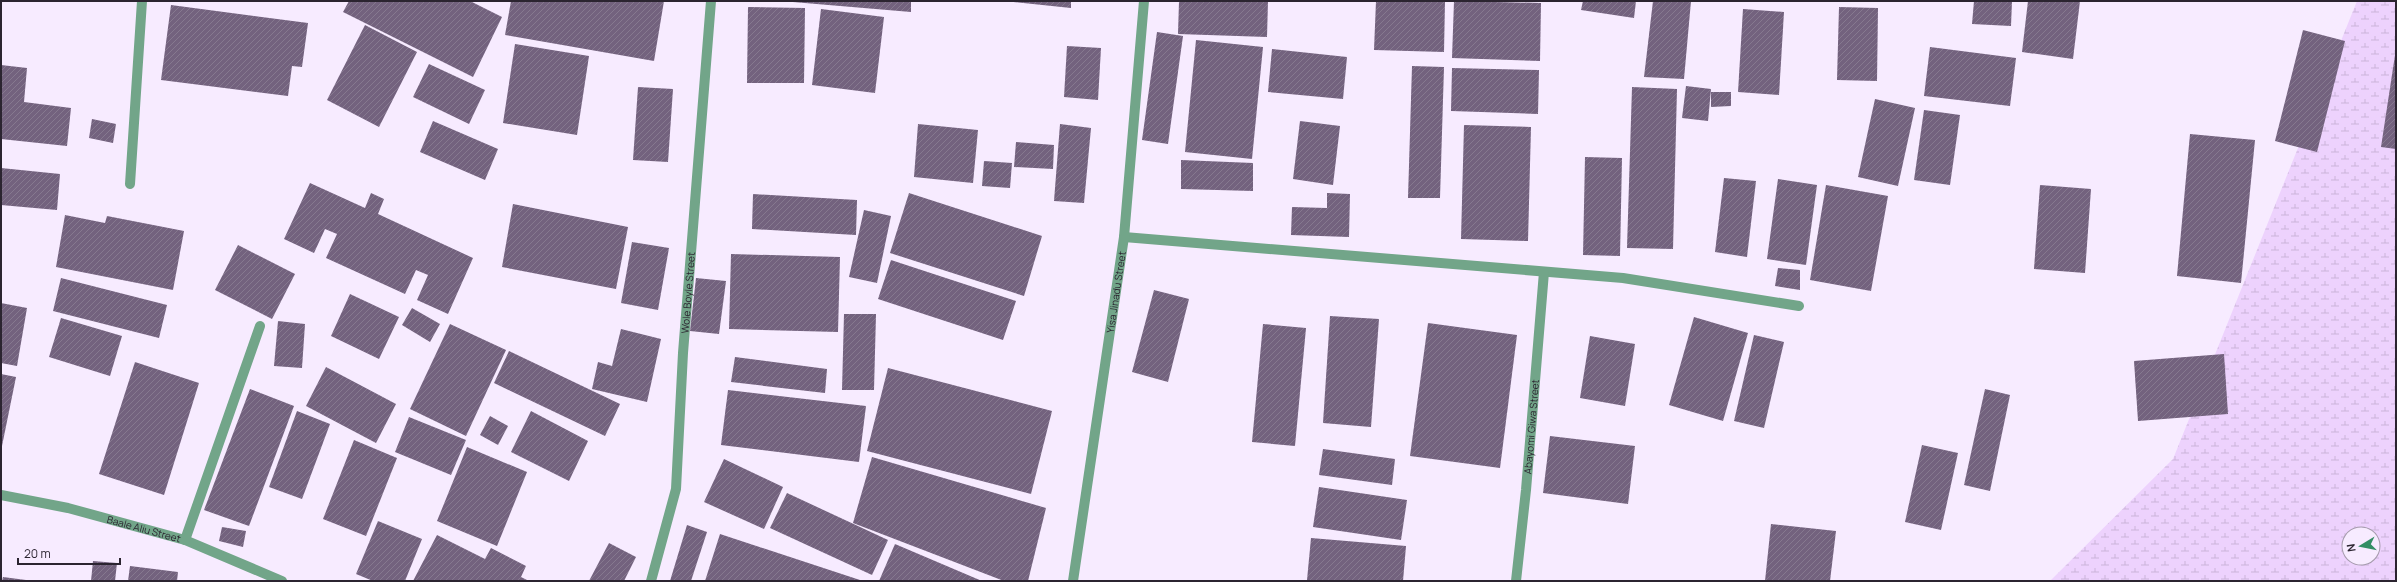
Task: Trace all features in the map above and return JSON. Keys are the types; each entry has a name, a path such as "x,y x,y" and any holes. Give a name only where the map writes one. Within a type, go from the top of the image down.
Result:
{"street":[{"path":"130,184 142,1"},
{"name":"Wole Boyle Street","path":"651,581 676,489 683,353 711,1"},
{"name":"Yisa Jinadu Street","path":"1073,581 1124,237 1144,1"},
{"path":"1124,237 1623,278 1799,306"},
{"name":"Abayomi Giwa Street","path":"1516,581 1526,490 1544,272"},
{"path":"185,540 260,326"},
{"name":"Baale Aliu Street","path":"1,495 68,508 185,540 282,581"}],"green space":[{"path":"2357,1 2396,1 2396,581 2050,581 2173,459"}],"building":[{"path":"349,1 470,1 502,17 473,77 343,12"},
{"path":"511,1 664,1 654,61 505,35"},
{"path":"781,1 911,1 911,12"},
{"path":"1004,1 1071,1 1071,8"},
{"path":"1179,1 1268,1 1267,37 1178,34"},
{"path":"1376,1 1445,1 1444,52 1374,50"},
{"path":"1454,1 1541,3 1540,61 1452,58"},
{"path":"1583,1 1636,1 1634,18 1581,10"},
{"path":"1653,1 1691,1 1684,79 1644,77"},
{"path":"1974,1 2012,1 2011,26 1972,24"},
{"path":"2028,1 2080,1 2073,59 2022,52"},
{"path":"171,5 308,23 302,67 292,66 288,96 161,80"},
{"path":"748,7 805,8 804,83 747,83"},
{"path":"1839,7 1878,8 1877,81 1837,80"},
{"path":"821,9 884,17 875,93 812,85"},
{"path":"1743,9 1784,12 1779,95 1738,92"},
{"path":"365,25 417,52 379,127 327,100"},
{"path":"2303,30 2345,41 2317,152 2275,141"},
{"path":"1157,32 1183,36 1168,144 1142,140"},
{"path":"1196,40 1263,47 1252,159 1185,152"},
{"path":"515,44 589,56 577,135 503,123"},
{"path":"1067,46 1101,48 1098,100 1064,97"},
{"path":"1930,47 2016,58 2010,106 1924,96"},
{"path":"1272,49 1347,57 1343,99 1268,92"},
{"path":"2396,55 2396,149 2381,147"},
{"path":"429,64 485,90 469,124 413,97"},
{"path":"1,65 27,68 24,102 71,108 67,146 1,139"},
{"path":"1412,66 1444,67 1440,198 1408,198"},
{"path":"1452,68 1539,70 1538,114 1451,111"},
{"path":"1686,86 1711,89 1708,121 1682,118"},
{"path":"638,87 673,89 668,162 633,160"},
{"path":"1632,87 1677,89 1673,249 1627,248"},
{"path":"1711,92 1731,92 1731,106 1711,107"},
{"path":"1875,99 1915,108 1898,186 1858,177"},
{"path":"1924,110 1960,115 1950,185 1914,180"},
{"path":"92,119 116,124 113,143 89,138"},
{"path":"433,121 498,149 485,180 420,152"},
{"path":"1300,121 1340,126 1333,185 1293,179"},
{"path":"918,124 978,130 973,183 914,177"},
{"path":"1060,124 1091,128 1084,203 1054,201"},
{"path":"1464,125 1531,127 1528,241 1461,239"},
{"path":"2190,134 2255,140 2241,283 2177,276"},
{"path":"1016,142 1054,145 1053,169 1014,167"},
{"path":"1585,157 1622,158 1620,256 1583,255"},
{"path":"1181,160 1253,163 1253,191 1181,189"},
{"path":"984,161 1012,163 1010,188 982,186"},
{"path":"1,168 60,174 57,210 1,205"},
{"path":"1724,178 1756,181 1747,257 1715,252"},
{"path":"1778,179 1817,185 1806,265 1767,259"},
{"path":"310,183 365,208 371,193 384,199 378,214 473,258 448,314 417,300 428,275 416,270 405,294 326,258 337,234 325,229 314,253 284,239"},
{"path":"1826,185 1888,196 1871,291 1810,280"},
{"path":"2040,185 2091,189 2085,273 2034,269"},
{"path":"909,193 1042,236 1024,296 890,253"},
{"path":"1327,193 1350,194 1349,237 1291,235 1292,207 1327,208"},
{"path":"753,194 857,200 856,235 752,229"},
{"path":"513,204 628,227 616,289 502,267"},
{"path":"864,210 891,216 877,283 849,277"},
{"path":"65,215 105,223 107,216 184,231 173,290 56,267"},
{"path":"632,242 669,248 658,310 621,303"},
{"path":"238,245 295,274 272,319 215,290"},
{"path":"731,254 840,257 838,332 729,329"},
{"path":"891,260 1016,301 1003,340 878,299"},
{"path":"1778,268 1800,270 1800,290 1775,286"},
{"path":"61,278 167,305 159,338 53,311"},
{"path":"696,278 726,281 719,334 690,331"},
{"path":"1154,290 1189,299 1168,382 1132,372"},
{"path":"350,294 399,317 379,359 331,336"},
{"path":"1,303 27,308 17,366 1,363"},
{"path":"412,308 440,324 430,342 402,325"},
{"path":"844,314 876,314 874,390 842,390"},
{"path":"1330,316 1379,319 1371,427 1323,423"},
{"path":"1694,317 1748,333 1723,421 1669,405"},
{"path":"61,318 122,336 110,376 49,357"},
{"path":"278,321 305,324 302,368 274,366"},
{"path":"1428,323 1517,335 1500,468 1410,456"},
{"path":"450,324 506,350 466,436 410,409"},
{"path":"1263,324 1306,328 1295,446 1252,442"},
{"path":"621,329 661,339 647,402 592,389 598,362 612,366"},
{"path":"1754,335 1784,342 1764,428 1734,421"},
{"path":"1590,336 1635,344 1625,406 1580,398"},
{"path":"509,351 620,404 605,436 494,383"},
{"path":"2224,354 2228,414 2138,421 2134,361"},
{"path":"735,357 827,369 825,393 731,382"},
{"path":"135,362 199,383 164,495 99,474"},
{"path":"326,367 396,404 376,443 306,406"},
{"path":"888,368 1052,411 1031,494 867,451"},
{"path":"1,374 16,377 2,446 1,446"},
{"path":"250,389 294,406 249,526 204,510"},
{"path":"1985,389 2010,395 1990,491 1964,485"},
{"path":"728,390 866,406 859,462 721,445"},
{"path":"297,411 330,424 302,499 269,487"},
{"path":"531,411 588,441 569,481 511,452"},
{"path":"490,416 508,426 498,445 480,435"},
{"path":"409,417 466,440 451,475 395,452"},
{"path":"1550,436 1635,446 1628,504 1543,493"},
{"path":"354,440 397,458 366,536 323,519"},
{"path":"1922,445 1958,453 1941,530 1905,522"},
{"path":"467,447 527,472 497,546 437,521"},
{"path":"1323,449 1395,459 1392,485 1319,475"},
{"path":"872,457 1046,508 1028,581 1004,581 853,523"},
{"path":"724,459 783,487 764,529 704,502"},
{"path":"1319,487 1407,500 1401,540 1313,527"},
{"path":"787,493 888,540 872,575 770,528"},
{"path":"378,521 422,539 405,581 373,581 356,574"},
{"path":"1771,524 1836,531 1830,581 1765,581"},
{"path":"687,525 707,532 691,581 670,581"},
{"path":"222,527 246,531 243,547 219,541"},
{"path":"720,534 863,581 705,581"},
{"path":"437,535 485,559 491,548 526,566 521,577 529,581 413,581"},
{"path":"1311,538 1406,546 1403,581 1307,580"},
{"path":"609,543 636,557 624,581 589,581"},
{"path":"895,544 982,581 879,581"},
{"path":"93,561 117,563 115,581 91,581"},
{"path":"130,566 178,572 177,581 128,581"},
{"path":"3,577 26,580 26,581 2,581"}]}
